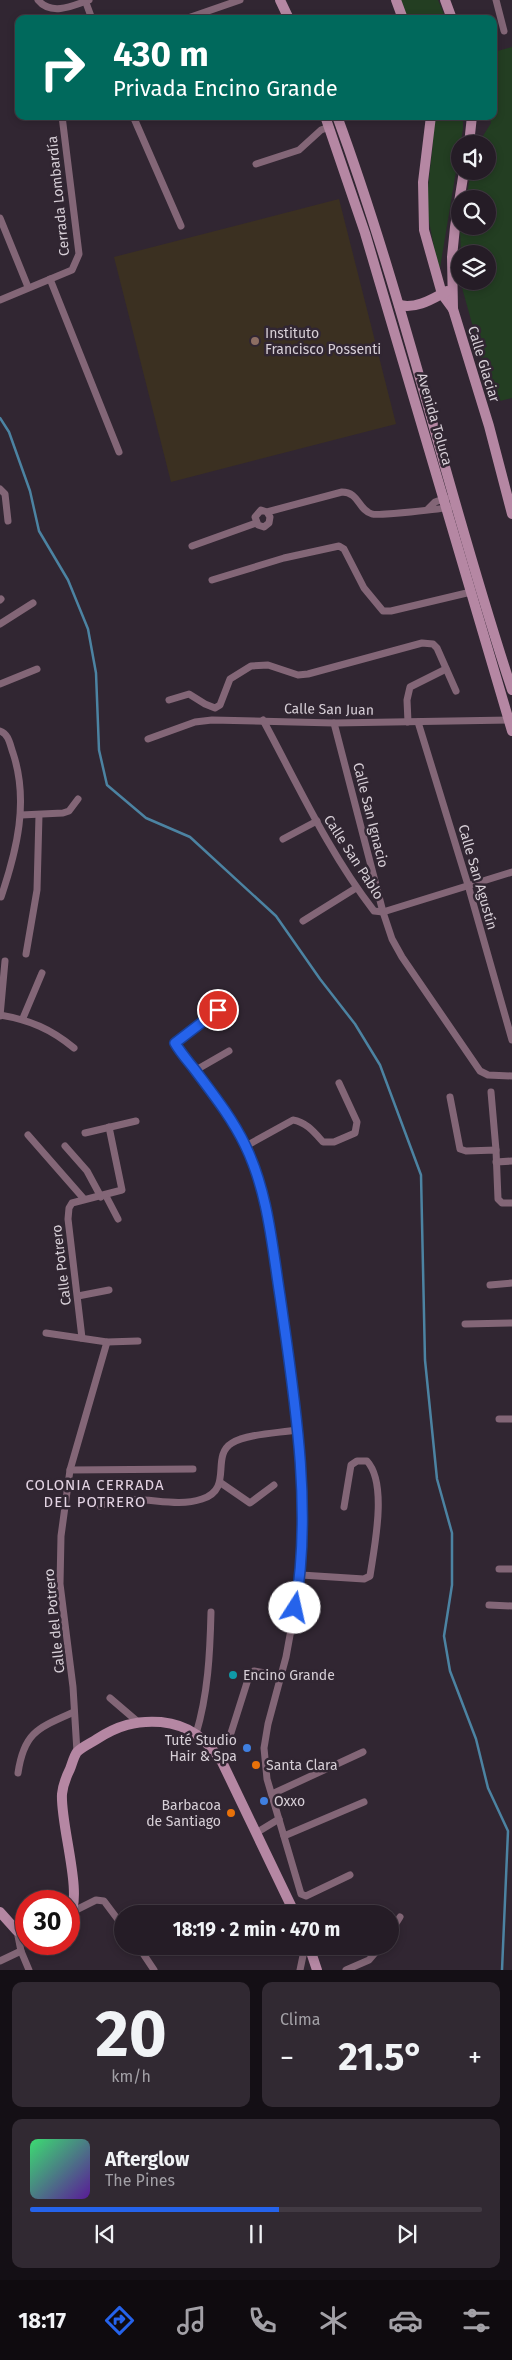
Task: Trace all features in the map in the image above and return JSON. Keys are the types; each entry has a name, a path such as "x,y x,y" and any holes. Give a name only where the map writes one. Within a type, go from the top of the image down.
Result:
{"street":[{"path":"38,0 50,8 61,9 87,0 91,15"},
{"path":"197,15 240,0"},
{"path":"280,0 287,15"},
{"path":"396,0 402,15"},
{"path":"445,0 451,15"},
{"path":"496,0 504,31"},
{"name":"Cerrada Lombardía","path":"0,300 72,270 79,254 62,120"},
{"path":"135,120 181,226"},
{"name":"Avenida Toluca","path":"326,120 365,233 512,690"},
{"name":"Avenida Toluca","path":"338,120 364,190 399,305 450,502 471,592 512,731"},
{"name":"Calle Glaciar","path":"431,120 423,182 424,230 442,294 453,309"},
{"path":"470,135 472,120"},
{"path":"256,164 299,150 321,130 329,127"},
{"name":"Calle Glaciar","path":"454,245 455,227 463,180"},
{"path":"0,218 28,287"},
{"path":"50,280 119,452"},
{"path":"399,305 422,304 451,289"},
{"name":"Calle Glaciar","path":"453,290 453,309 489,426 512,514"},
{"path":"0,489 6,494 8,520"},
{"path":"256,523 255,517 258,512 267,512 342,492 350,492 355,495 371,514 428,509 438,510 450,502"},
{"path":"192,546 256,523 264,527 269,523 270,517 267,512"},
{"path":"212,580 284,558 339,546 344,548 364,588 383,611 391,611 471,592"},
{"path":"0,624 33,603"},
{"path":"169,700 190,694 215,708 220,705 230,679 251,666 268,665 298,675 308,674 422,643 433,644 438,648 456,691"},
{"path":"0,684 37,669"},
{"path":"408,722 407,700 410,687 446,669"},
{"name":"Calle San Juan","path":"148,739 195,722 232,719 334,723 510,720"},
{"name":"Calle San Pablo","path":"263,720 316,822 356,888 374,911 383,912 392,939 402,957 480,1071 488,1075 512,1076"},
{"name":"Calle San Agustín","path":"418,722 468,885 512,1040"},
{"name":"Calle San Ignacio","path":"334,723 383,912"},
{"path":"0,731 7,736 18,768 22,796 21,814 12,866 1,897"},
{"path":"21,814 39,815 69,811 78,799"},
{"path":"26,954 37,890 39,815"},
{"path":"283,839 316,822"},
{"path":"383,912 512,872"},
{"path":"303,921 356,888"},
{"path":"5,961 0,1016 23,1018 44,1026 74,1048"},
{"path":"23,1018 42,973"},
{"path":"218,1010 175,1043 233,1123 246,1146 257,1174 267,1212 290,1369 302,1491 301,1575 281,1676 268,1724 264,1748 268,1778 303,1896 350,1875"},
{"path":"196,1070 229,1051"},
{"path":"246,1146 293,1120 308,1126 323,1142 334,1142 355,1133 357,1122 339,1083"},
{"path":"491,1092 498,1199 502,1203 512,1203"},
{"path":"450,1097 460,1149 466,1151 496,1150"},
{"path":"85,1133 136,1122"},
{"path":"28,1135 84,1199 103,1196 123,1189 109,1127"},
{"path":"65,1146 87,1171 118,1219"},
{"path":"496,1162 512,1161"},
{"name":"Calle Potrero","path":"82,1338 68,1219 69,1208 72,1203 84,1199"},
{"path":"490,1285 512,1284"},
{"path":"78,1296 109,1290"},
{"path":"466,1324 512,1323"},
{"path":"46,1333 107,1342 138,1341"},
{"name":"Calle del Potrero","path":"77,1752 69,1654 60,1584 61,1536 70,1470 107,1342"},
{"path":"499,1419 512,1419"},
{"path":"100,1506 112,1501 129,1498 184,1502 202,1500 212,1494 221,1483 222,1460 226,1448 232,1443 242,1438 296,1430"},
{"path":"301,1575 364,1579 370,1576 378,1517 373,1468 367,1461 357,1461 351,1464 344,1507"},
{"path":"70,1470 193,1470"},
{"path":"221,1483 250,1503 274,1485"},
{"path":"499,1569 512,1570"},
{"path":"490,1605 512,1606"},
{"path":"196,1734 205,1699 210,1662 212,1612"},
{"path":"231,1734 250,1673 254,1671 281,1676"},
{"path":"110,1698 138,1722"},
{"path":"18,1773 21,1752 32,1736 45,1725 74,1712"},
{"path":"74,1890 62,1795 65,1780 77,1752 112,1730 148,1721 170,1723 196,1734 208,1742 222,1762 291,1905"},
{"path":"272,1794 363,1752"},
{"path":"284,1836 364,1802"},
{"path":"256,1833 279,1820"},
{"path":"80,1910 96,1900 104,1901 114,1913"},
{"path":"0,1912 15,1926"},
{"path":"0,1961 15,1954"},
{"path":"23,1955 29,1970"},
{"path":"144,1955 154,1970"},
{"path":"300,1970 304,1955"},
{"path":"311,1955 317,1970"},
{"path":"346,1970 370,1960 374,1955"}],"shaded area":[{"name":"Instituto Francisco Possenti","path":"339,199 396,424 171,482 114,257"}],"green space":[{"path":"400,0 438,0 444,15 406,15"},
{"path":"512,47 512,398 496,402 486,374 463,290 496,290 496,245 461,245 460,235 496,235 496,190 468,190 469,180 496,180 496,135 484,135 491,123 490,120 497,120 497,51"},
{"path":"433,120 463,120 462,135 451,135 451,180 455,180 453,190 451,190 451,202 439,274 426,205 433,143"}],"waterway":[{"path":"0,418 9,432 30,491 39,531 68,580 88,629 96,673 99,750 107,785 146,818 190,837 276,916 320,979 355,1024 380,1065 421,1175 425,1360 437,1479 452,1533 452,1585 444,1636 450,1671 476,1739 488,1788 508,1831 502,1970"}],"place":[{"name":"Instituto Francisco Possenti","path":"255,341"},
{"name":"Encino Grande","path":"233,1675"},
{"name":"Tuté Studio Hair & Spa","path":"247,1748"},
{"name":"Santa Clara","path":"256,1765"},
{"name":"Oxxo","path":"264,1801"},
{"name":"Barbacoa de Santiago","path":"231,1813"}],"district":[{"name":"COLONIA CERRADA DEL POTRERO","path":"95,1494"}],"route":[{"path":"218,1010 175,1042 175,1044 196,1070 233,1123 246,1146 257,1174 267,1212 290,1369 302,1491 301,1575 295,1608"}]}
